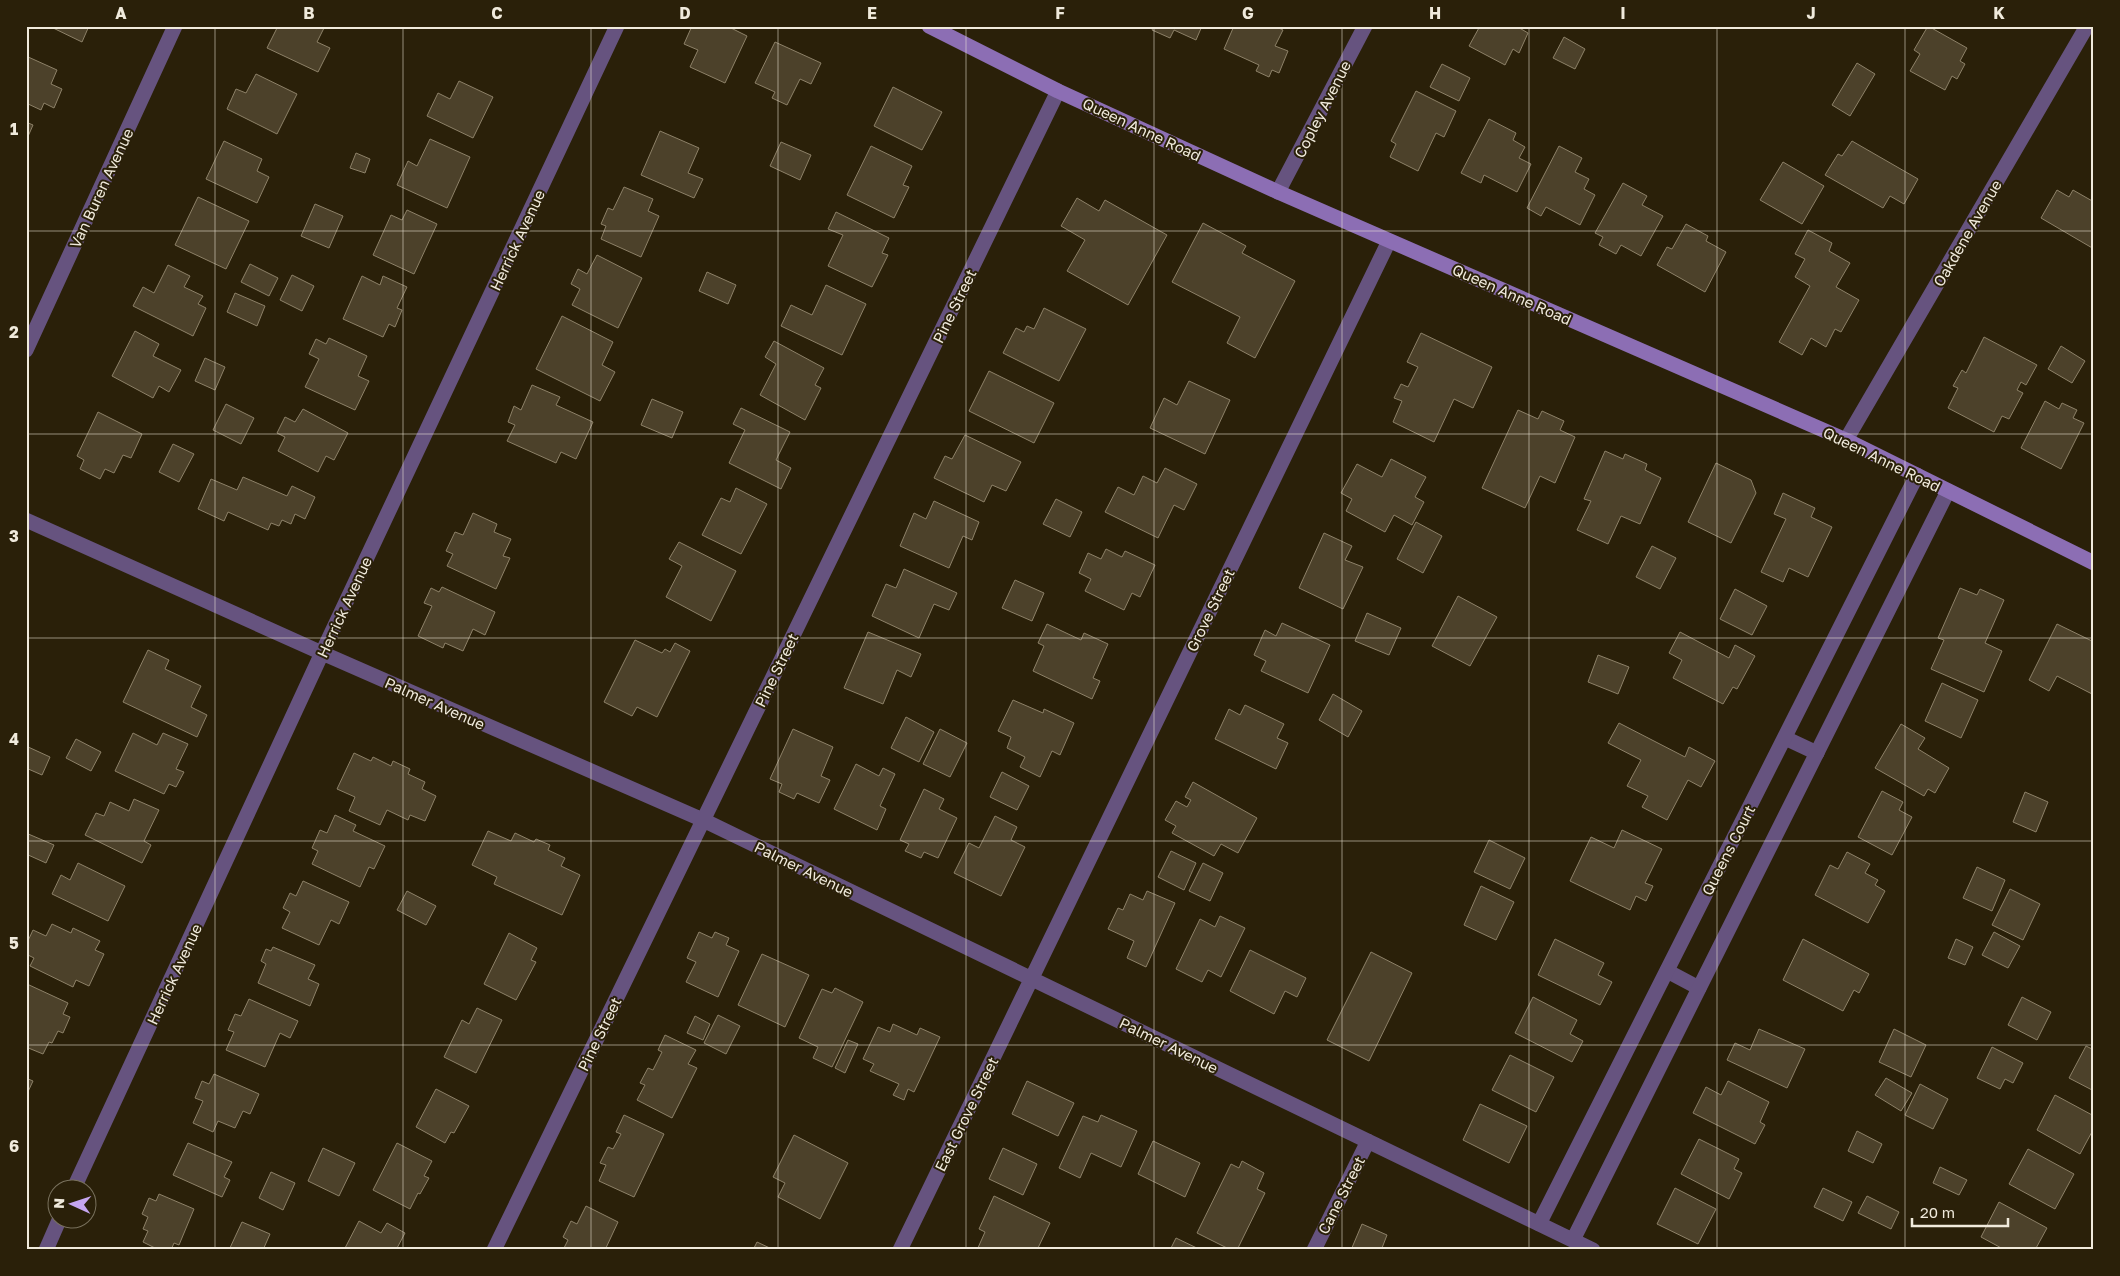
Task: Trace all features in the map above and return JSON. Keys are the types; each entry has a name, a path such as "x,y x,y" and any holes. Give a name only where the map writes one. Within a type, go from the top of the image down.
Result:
{"street":[{"name":"Van Buren Avenue","path":"26,350 175,26"},
{"name":"Herrick Avenue","path":"79,1178 322,653 617,26"},
{"name":"Queen Anne Road","path":"929,26 1058,91 1278,192 1846,440 2094,562"},
{"name":"Copley Avenue","path":"1278,192 1365,26"},
{"name":"Oakdene Avenue","path":"1846,440 2087,26"},
{"name":"Pine Street","path":"494,1250 1058,91"},
{"name":"Grove Street","path":"1031,979 1389,241"},
{"name":"Queens Court","path":"1539,1224 1918,475"},
{"path":"1573,1240 1948,491"},
{"name":"Palmer Avenue","path":"26,520 322,653 703,820 1593,1250"},
{"path":"1785,738 1817,753"},
{"path":"1667,971 1699,988"},
{"name":"East Grove Street","path":"900,1250 1031,979"},
{"name":"Cane Street","path":"1314,1250 1368,1141"},
{"path":"46,1250 56,1228"}],"building":[{"path":"49,26 89,26 82,42"},
{"path":"278,26 325,26 317,42 330,48 318,72 267,48"},
{"path":"692,26 727,26 747,36 725,83 690,67 698,50 684,44"},
{"path":"1154,26 1202,26 1196,40 1174,30 1170,38 1152,30"},
{"path":"1234,26 1275,26 1283,30 1275,46 1288,51 1279,73 1272,70 1269,77 1256,71 1259,65 1224,49"},
{"path":"1480,26 1516,26 1528,33 1519,53 1513,49 1505,65 1469,46"},
{"path":"1928,26 1967,48 1960,61 1965,64 1957,79 1952,76 1945,90 1910,71 1920,54 1914,50"},
{"path":"1564,37 1585,49 1575,69 1553,58"},
{"path":"775,42 821,63 811,84 800,79 787,105 772,98 775,92 755,83"},
{"path":"26,56 57,70 51,84 62,89 54,108 44,103 41,110 26,103"},
{"path":"1857,63 1875,74 1850,116 1832,105"},
{"path":"1442,64 1470,78 1459,101 1430,87"},
{"path":"256,74 297,94 277,134 227,109 236,89 246,93"},
{"path":"459,81 493,97 473,138 427,116 438,93 450,99"},
{"path":"893,87 942,112 922,150 874,126"},
{"path":"1416,91 1456,111 1444,137 1436,133 1418,171 1390,157 1396,144 1391,141"},
{"path":"1489,119 1516,133 1513,140 1525,147 1519,158 1531,164 1517,192 1484,175 1481,183 1461,173"},
{"path":"26,122 33,125 26,141"},
{"path":"660,131 699,148 688,173 703,179 694,198 641,175"},
{"path":"430,139 470,157 447,208 397,185 408,161 417,166"},
{"path":"224,141 262,159 257,171 269,177 257,203 206,179"},
{"path":"1852,141 1918,179 1904,204 1890,196 1883,208 1825,175 1838,154 1842,156"},
{"path":"781,142 811,155 800,180 770,166"},
{"path":"871,146 912,166 903,185 909,187 894,218 847,195"},
{"path":"1559,146 1582,158 1575,172 1589,179 1584,189 1595,195 1580,225 1546,207 1541,216 1527,208"},
{"path":"356,153 370,159 365,173 350,168"},
{"path":"1783,162 1824,186 1802,224 1760,200"},
{"path":"1623,183 1647,196 1642,205 1663,216 1641,256 1621,245 1616,254 1599,245 1603,237 1595,233"},
{"path":"624,187 653,199 648,211 659,216 641,257 601,239 606,226 601,224 608,208 613,210"},
{"path":"2057,190 2069,197 2073,190 2094,202 2094,249 2041,218"},
{"path":"198,197 249,221 226,269 175,245"},
{"path":"1077,198 1099,211 1105,200 1167,235 1128,305 1067,271 1085,240 1061,226"},
{"path":"315,204 343,216 329,248 301,236"},
{"path":"407,210 437,224 414,274 373,255 391,215 402,220"},
{"path":"836,212 889,238 882,253 888,255 872,287 828,266 843,235 828,229"},
{"path":"1203,223 1246,246 1242,253 1295,281 1255,358 1227,343 1240,317 1172,282"},
{"path":"1686,224 1708,236 1706,241 1726,252 1705,292 1657,265 1667,247 1672,249"},
{"path":"1808,230 1832,243 1829,251 1850,263 1836,287 1859,300 1841,332 1835,329 1826,347 1811,338 1802,355 1779,342 1810,286 1795,277 1805,259 1795,254"},
{"path":"597,255 642,278 618,328 572,305 580,289 571,284 578,269 587,274"},
{"path":"250,264 278,278 269,296 241,282"},
{"path":"168,265 190,276 184,287 203,296 198,304 206,308 193,336 133,306 143,287 154,293"},
{"path":"707,272 736,285 728,304 699,291"},
{"path":"292,275 314,286 302,311 280,300"},
{"path":"362,276 380,285 383,276 407,287 397,308 402,310 395,327 389,324 383,337 343,319"},
{"path":"826,285 866,304 842,355 781,326 791,305 812,315"},
{"path":"235,293 265,306 257,326 227,312"},
{"path":"1044,308 1086,329 1059,381 1003,353 1016,328 1024,332 1027,326 1034,329"},
{"path":"562,316 613,342 602,365 615,372 600,401 536,369"},
{"path":"135,331 159,344 153,356 181,370 169,392 159,386 153,398 112,376"},
{"path":"1421,333 1492,367 1473,408 1454,399 1434,442 1393,422 1402,401 1394,398 1401,384 1408,387 1418,367 1407,362"},
{"path":"1984,337 2037,365 2026,385 2021,382 2017,390 2023,393 2009,419 2002,416 1994,432 1948,408 1958,388 1953,386 1962,370 1966,373"},
{"path":"329,338 367,356 358,376 369,381 355,410 305,387 319,359 309,354 316,339 326,344"},
{"path":"774,341 824,368 815,385 821,388 805,420 760,395 776,364 765,357"},
{"path":"2061,346 2085,361 2072,383 2048,369"},
{"path":"205,358 225,367 215,390 195,381"},
{"path":"989,371 1054,403 1034,443 969,411"},
{"path":"1189,381 1230,400 1205,454 1150,428 1164,398 1177,405"},
{"path":"532,385 560,397 556,405 593,422 576,459 561,452 556,463 507,441 515,425 508,422 514,406 521,410"},
{"path":"652,399 683,412 672,438 641,425"},
{"path":"2045,401 2059,409 2062,403 2077,410 2073,418 2084,423 2061,469 2021,448"},
{"path":"226,404 254,418 241,444 213,430"},
{"path":"741,408 790,432 776,460 791,468 781,489 729,463 745,430 733,424"},
{"path":"303,409 348,433 334,460 326,456 318,472 278,451 285,437 277,433 285,417 295,422"},
{"path":"1518,410 1538,419 1542,411 1564,421 1560,430 1575,437 1555,483 1540,476 1525,508 1482,488"},
{"path":"98,412 142,434 131,458 123,455 114,473 105,469 100,479 80,469 84,460 77,456"},
{"path":"965,435 1021,462 1006,491 992,485 984,502 934,478 945,456 952,459"},
{"path":"173,444 194,454 179,482 159,472"},
{"path":"1605,451 1623,459 1625,454 1647,464 1645,470 1661,478 1640,524 1621,516 1608,544 1577,530 1591,501 1584,499"},
{"path":"1391,459 1426,477 1415,497 1424,502 1412,525 1394,515 1385,532 1346,511 1352,499 1341,493 1357,464 1382,477"},
{"path":"1716,463 1751,480 1756,493 1731,543 1688,522"},
{"path":"1165,468 1197,484 1184,510 1174,505 1158,538 1105,512 1118,487 1134,495 1143,476 1157,483"},
{"path":"243,477 287,496 292,486 315,497 305,519 295,514 291,524 282,520 279,526 271,523 268,530 228,512 224,521 198,509 211,479 237,490"},
{"path":"736,488 767,504 741,554 702,535 721,498 730,502"},
{"path":"1783,493 1815,508 1811,517 1832,527 1808,577 1789,568 1783,582 1761,572 1786,519 1774,514"},
{"path":"1056,499 1082,512 1070,537 1043,524"},
{"path":"934,501 979,522 972,540 963,536 949,568 900,546 914,513 926,519"},
{"path":"473,513 497,524 494,532 511,539 503,556 510,558 496,589 447,566 453,554 446,551 455,532 463,535"},
{"path":"1416,522 1442,536 1423,573 1397,559"},
{"path":"1324,533 1352,546 1345,560 1363,567 1343,609 1299,588"},
{"path":"679,542 736,571 711,621 666,597 682,566 669,559"},
{"path":"1652,546 1676,558 1660,589 1636,577"},
{"path":"1106,549 1122,557 1125,551 1155,565 1140,597 1132,593 1124,610 1085,591 1091,579 1079,573 1088,553 1101,559"},
{"path":"904,569 957,593 949,610 934,604 919,638 872,616 886,584 896,588"},
{"path":"1015,580 1044,593 1032,621 1002,608"},
{"path":"442,587 495,612 485,635 473,629 463,651 445,643 443,648 418,636 432,606 424,603 431,588 439,592"},
{"path":"1960,588 1977,595 1980,589 2004,600 1985,643 2002,651 1984,692 1931,669 1944,640 1938,638"},
{"path":"1735,589 1767,606 1752,635 1720,619"},
{"path":"1458,596 1497,617 1470,666 1432,646"},
{"path":"1367,613 1401,628 1389,655 1355,641"},
{"path":"1282,623 1330,645 1308,693 1261,671 1266,661 1254,655 1265,630 1276,636"},
{"path":"1047,624 1081,640 1084,633 1108,644 1093,678 1100,681 1092,699 1033,671 1044,646 1038,643"},
{"path":"2057,624 2094,642 2094,695 2057,676 2049,691 2029,680"},
{"path":"868,632 921,654 911,677 897,670 883,704 844,688"},
{"path":"1680,632 1729,658 1735,645 1755,656 1737,689 1733,687 1723,704 1673,678 1682,660 1669,653"},
{"path":"635,640 662,653 665,649 670,652 675,643 690,651 657,717 637,707 632,716 604,702"},
{"path":"148,650 169,660 165,669 201,686 191,707 207,715 197,737 123,702"},
{"path":"1598,655 1629,667 1618,694 1588,682"},
{"path":"1942,683 1978,700 1961,738 1925,721"},
{"path":"1333,694 1362,711 1348,737 1319,720"},
{"path":"1013,700 1043,713 1044,709 1074,723 1060,755 1052,751 1040,777 1020,767 1025,757 1007,748 1011,737 998,731"},
{"path":"1245,705 1284,724 1277,738 1288,743 1276,769 1215,739 1229,709 1240,715"},
{"path":"906,717 934,732 919,762 891,748"},
{"path":"1619,723 1685,757 1689,747 1715,761 1701,787 1688,780 1667,820 1642,807 1648,796 1627,786 1641,760 1608,743"},
{"path":"1901,724 1925,738 1918,749 1949,768 1935,793 1928,789 1924,796 1875,768"},
{"path":"793,729 833,747 821,776 830,780 819,803 797,793 794,799 779,792 782,784 770,779"},
{"path":"940,729 967,743 950,777 923,764"},
{"path":"133,733 157,745 163,733 188,744 176,769 184,772 176,787 169,784 164,794 115,771"},
{"path":"76,739 101,752 91,771 66,758"},
{"path":"26,746 50,757 42,775 26,768"},
{"path":"354,753 371,761 373,757 391,766 393,761 410,769 408,774 425,782 422,789 436,796 425,821 410,815 408,820 387,810 380,825 349,811 355,797 337,789"},
{"path":"856,764 879,776 883,768 895,774 880,806 886,809 877,830 834,809"},
{"path":"1002,772 1029,786 1017,810 990,797"},
{"path":"1193,782 1257,818 1238,853 1221,844 1214,856 1172,833 1176,826 1165,820 1176,801 1187,807 1191,800 1185,797"},
{"path":"924,789 944,799 939,809 957,818 938,858 924,852 921,858 905,851 909,844 900,840"},
{"path":"1882,791 1903,802 1899,810 1912,817 1892,855 1858,837"},
{"path":"2025,792 2048,802 2036,832 2013,822"},
{"path":"134,799 159,810 144,841 151,845 142,863 85,835 96,813 104,816 110,802 129,811"},
{"path":"335,815 356,825 353,831 385,846 374,869 369,867 360,887 312,864 318,851 312,848 320,830 327,833"},
{"path":"995,816 1017,827 1011,840 1025,847 1001,896 954,873 969,843 979,848"},
{"path":"1622,830 1662,849 1645,883 1653,886 1646,901 1636,896 1630,910 1570,881 1591,837 1614,848"},
{"path":"488,831 511,841 515,833 534,842 536,839 550,845 548,850 565,858 561,866 580,875 562,915 494,884 497,877 472,865"},
{"path":"26,833 54,845 46,863 26,854"},
{"path":"1489,840 1525,858 1510,889 1474,872"},
{"path":"1171,851 1196,863 1184,890 1158,877"},
{"path":"1847,852 1870,864 1865,873 1878,880 1875,885 1885,891 1868,923 1815,895 1830,865 1838,869"},
{"path":"78,863 125,886 108,921 52,894 61,875 70,880"},
{"path":"1203,863 1223,873 1210,901 1189,891"},
{"path":"1977,867 2005,880 1992,911 1963,898"},
{"path":"303,881 349,902 339,924 331,920 319,945 282,928 290,912 283,908 290,893 296,896"},
{"path":"1481,886 1514,902 1496,940 1464,925"},
{"path":"2010,889 2040,904 2023,940 1992,925"},
{"path":"407,891 436,906 426,925 397,910"},
{"path":"1147,891 1175,903 1146,967 1127,958 1134,941 1108,929 1118,908 1123,910 1130,894 1143,900"},
{"path":"1220,916 1245,928 1221,977 1208,970 1202,982 1176,969 1200,919 1215,927"},
{"path":"52,924 71,933 73,928 100,941 95,950 104,954 89,986 76,980 73,987 30,966 34,958 26,954 26,945 33,930 46,936"},
{"path":"699,932 712,938 715,932 729,938 726,945 739,951 718,997 686,982 696,962 687,958"},
{"path":"1994,932 2020,946 2008,968 1982,955"},
{"path":"509,933 537,948 531,960 536,962 516,1000 484,984"},
{"path":"1555,939 1604,963 1598,975 1612,982 1600,1005 1538,975"},
{"path":"1803,939 1869,974 1859,993 1854,990 1843,1011 1783,980"},
{"path":"1956,939 1973,947 1965,965 1948,958"},
{"path":"273,947 315,965 308,979 319,984 310,1006 258,983 266,964 261,961 266,949 271,951"},
{"path":"1250,950 1306,978 1297,997 1285,991 1274,1014 1230,991"},
{"path":"1371,952 1412,973 1369,1061 1327,1040"},
{"path":"762,954 809,975 785,1027 738,1005"},
{"path":"27,984 68,1003 63,1014 70,1017 63,1033 58,1031 52,1043 49,1042 43,1054 26,1047"},
{"path":"835,988 863,1002 832,1067 813,1058 818,1047 799,1038 822,989 832,993"},
{"path":"1533,997 1577,1020 1570,1034 1583,1041 1572,1062 1515,1033"},
{"path":"2022,997 2051,1012 2037,1040 2008,1025"},
{"path":"249,999 298,1021 290,1038 280,1033 265,1067 226,1050 234,1032 228,1030 235,1014 241,1016"},
{"path":"477,1008 502,1020 476,1073 444,1057 462,1020 469,1024"},
{"path":"718,1015 740,1026 726,1054 704,1043"},
{"path":"695,1016 710,1024 703,1040 687,1033"},
{"path":"893,1024 917,1035 920,1028 940,1037 914,1092 908,1089 904,1100 893,1095 899,1084 870,1071 874,1064 863,1059 878,1027 890,1032"},
{"path":"1759,1029 1805,1049 1787,1088 1727,1060 1735,1043 1750,1050"},
{"path":"1894,1029 1926,1045 1911,1077 1879,1062"},
{"path":"665,1035 696,1050 688,1064 697,1068 672,1118 637,1100 645,1085 640,1083 648,1068 653,1070 662,1052 658,1050"},
{"path":"848,1040 858,1044 845,1073 835,1068"},
{"path":"2086,1046 2094,1050 2094,1091 2069,1078"},
{"path":"1992,1047 2023,1063 2013,1083 2005,1079 2000,1089 1977,1078"},
{"path":"1510,1055 1554,1077 1536,1112 1492,1090"},
{"path":"214,1074 259,1094 250,1114 243,1111 235,1128 218,1121 213,1132 193,1123 203,1101 195,1098 202,1081 209,1084"},
{"path":"26,1078 33,1081 26,1096"},
{"path":"1886,1078 1912,1093 1901,1111 1875,1095"},
{"path":"1027,1081 1074,1103 1058,1136 1012,1114"},
{"path":"1728,1081 1769,1102 1760,1122 1765,1125 1755,1144 1693,1113 1706,1087 1721,1095"},
{"path":"1920,1084 1948,1099 1933,1129 1905,1115"},
{"path":"436,1089 469,1106 454,1133 451,1132 445,1143 416,1127"},
{"path":"2055,1095 2094,1116 2094,1128 2080,1154 2037,1130"},
{"path":"1480,1104 1527,1126 1509,1163 1463,1140"},
{"path":"624,1115 664,1134 634,1197 599,1181 606,1165 600,1163 608,1147 613,1149 621,1134 616,1132"},
{"path":"1101,1115 1137,1131 1121,1167 1091,1153 1080,1178 1059,1168 1083,1116 1098,1122"},
{"path":"1857,1131 1882,1144 1873,1163 1848,1151"},
{"path":"794,1135 848,1163 820,1219 778,1197 785,1183 773,1177"},
{"path":"1699,1139 1739,1159 1734,1169 1742,1173 1729,1199 1681,1174"},
{"path":"1153,1141 1200,1163 1185,1197 1138,1174"},
{"path":"188,1143 232,1162 224,1177 230,1180 222,1197 173,1175"},
{"path":"397,1143 432,1161 424,1176 429,1178 420,1194 418,1193 410,1209 373,1190"},
{"path":"323,1148 355,1163 339,1196 308,1181"},
{"path":"1003,1148 1037,1164 1023,1195 989,1179"},
{"path":"2028,1149 2074,1174 2055,1209 2009,1184"},
{"path":"1242,1161 1264,1173 1257,1189 1265,1193 1237,1250 1231,1250 1197,1233 1231,1164 1239,1168"},
{"path":"1940,1167 1967,1180 1959,1195 1933,1183"},
{"path":"271,1172 295,1183 283,1210 259,1198"},
{"path":"1675,1188 1716,1209 1698,1244 1657,1224"},
{"path":"1823,1188 1852,1202 1843,1221 1814,1207"},
{"path":"159,1194 194,1209 179,1245 174,1243 171,1250 159,1250 143,1242 148,1231 143,1229 148,1217 142,1214 149,1198 156,1201"},
{"path":"994,1196 1050,1223 1037,1250 977,1250 985,1232 979,1229"},
{"path":"1867,1196 1899,1212 1891,1229 1858,1213"},
{"path":"1999,1202 2047,1228 2035,1250 2005,1250 1981,1237"},
{"path":"586,1206 618,1222 605,1250 563,1250 568,1240 563,1237 571,1221 577,1224"},
{"path":"359,1221 381,1233 387,1223 405,1233 396,1250 344,1250"},
{"path":"242,1222 270,1234 263,1250 229,1250"},
{"path":"1362,1224 1387,1235 1382,1248 1387,1250 1351,1250"},
{"path":"1176,1238 1201,1250 1170,1250"},
{"path":"757,1242 774,1250 753,1250"}]}
